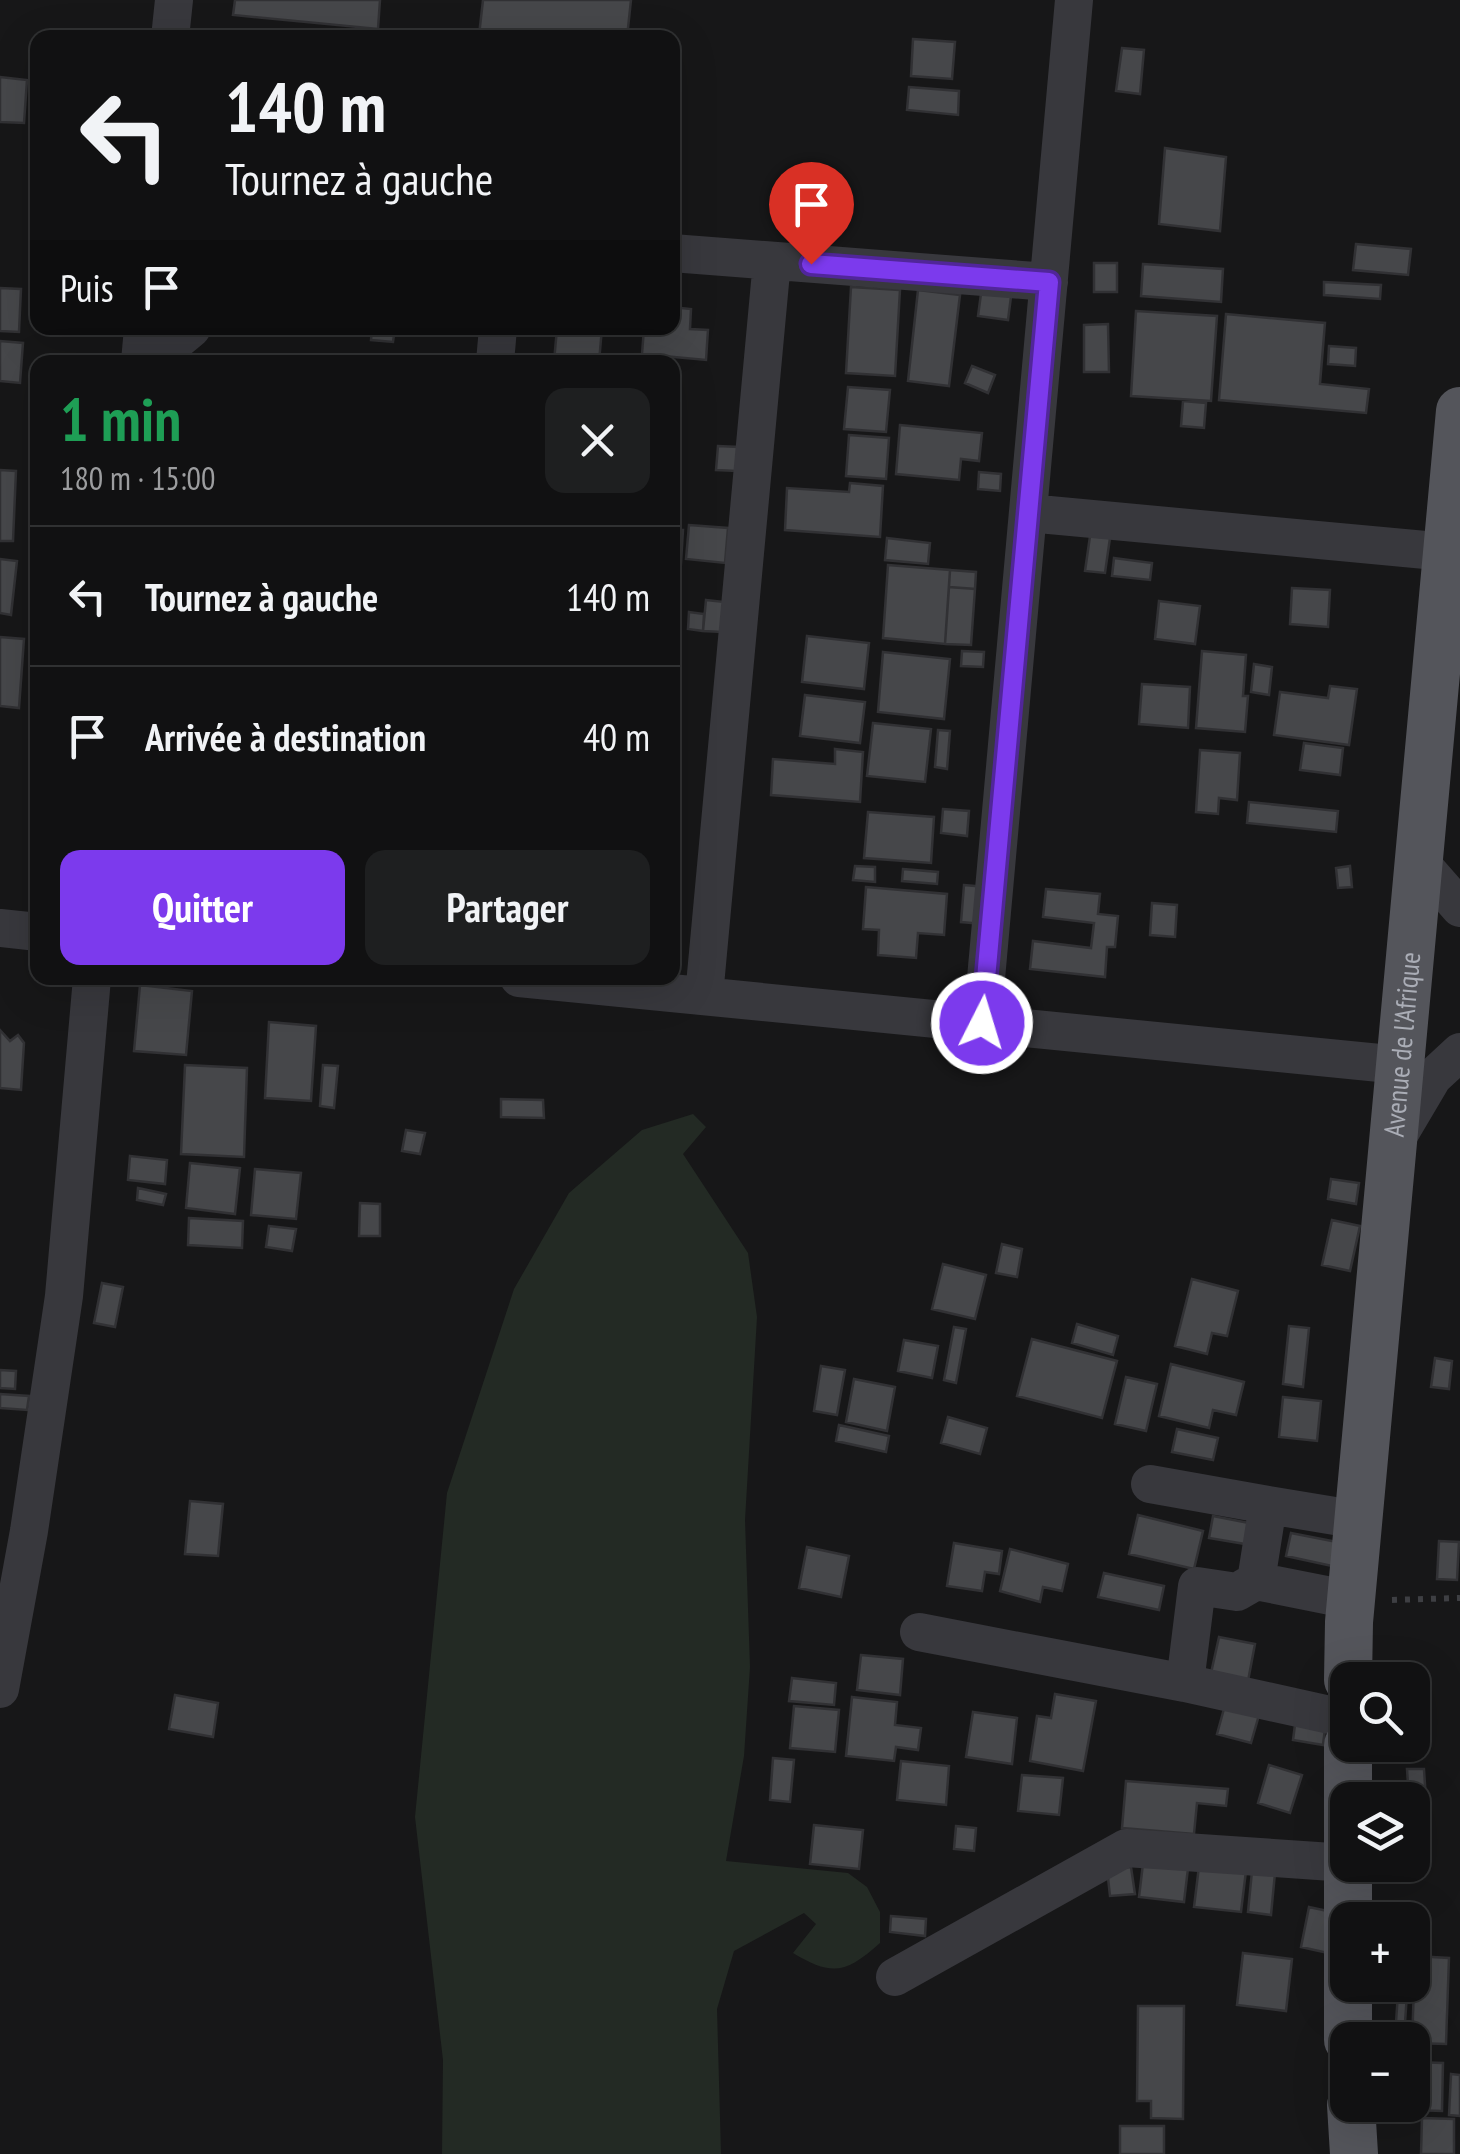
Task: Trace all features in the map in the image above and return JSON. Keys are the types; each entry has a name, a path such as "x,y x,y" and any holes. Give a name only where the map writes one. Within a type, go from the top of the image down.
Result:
{"main road":[{"name":"Avenue de l'Afrique","path":"1349,1662 1351,1600 1419,861 1449,637 1447,552 1460,412"},
{"path":"1347,1882 1348,2022"},
{"path":"1351,2122 1354,2154"}],"street":[{"path":"171,30 174,0"},
{"path":"982,1023 1074,0"},
{"path":"680,255 1049,282"},
{"path":"704,996 772,261"},
{"path":"160,355 184,335"},
{"path":"1028,512 1447,552"},
{"path":"1419,861 1460,908"},
{"path":"0,928 30,931"},
{"path":"0,1689 29,1531 64,1296 91,985"},
{"path":"591,985 1400,1064"},
{"path":"1393,1145 1433,1077 1460,1052"},
{"path":"1150,1484 1360,1520"},
{"path":"1256,1581 1268,1505"},
{"path":"1185,1683 1198,1586 1237,1592 1256,1581 1351,1600"},
{"path":"919,1632 1185,1683 1330,1716"},
{"path":"895,1976 1126,1848 1330,1863"}],"path":[{"path":"1351,1600 1460,1598"}],"shaded area":[{"path":"693,1114 706,1127 683,1154 748,1253 757,1317 745,1520 750,1667 744,1756 726,1861 848,1873 867,1887 880,1912 880,1943 848,1966 819,1966 793,1953 816,1924 804,1913 734,1951 717,2009 721,2154 442,2154 443,2060 415,1817 447,1493 514,1289 569,1193 642,1130"}],"building":[{"path":"235,0 380,0 378,29 233,15"},
{"path":"483,0 631,0 628,30 480,30"},
{"path":"913,39 955,42 952,79 911,76"},
{"path":"1122,48 1144,50 1140,94 1116,91"},
{"path":"0,77 27,80 24,123 0,122"},
{"path":"909,87 959,91 958,115 907,110"},
{"path":"1165,148 1226,157 1220,231 1159,224"},
{"path":"1356,244 1411,249 1408,275 1353,270"},
{"path":"1094,263 1117,263 1117,292 1094,292"},
{"path":"1143,264 1223,269 1221,302 1141,296"},
{"path":"1324,282 1381,285 1380,299 1324,295"},
{"path":"982,286 1012,289 1008,320 978,316"},
{"path":"851,287 900,290 895,376 846,373"},
{"path":"0,288 21,289 19,332 0,331"},
{"path":"918,290 960,295 949,386 908,381"},
{"path":"680,308 691,309 690,329 708,330 706,360 642,354 643,335 680,335"},
{"path":"1136,311 1217,316 1211,401 1131,396"},
{"path":"1226,314 1325,323 1320,384 1369,389 1366,413 1219,400"},
{"path":"1108,324 1109,372 1084,372 1084,325"},
{"path":"371,335 394,335 393,342 371,340"},
{"path":"556,335 601,335 600,355 555,355"},
{"path":"0,341 23,343 20,383 0,381"},
{"path":"1329,346 1356,348 1355,366 1328,364"},
{"path":"972,366 995,375 988,393 965,383"},
{"path":"848,387 890,390 886,432 844,429"},
{"path":"1183,401 1206,403 1204,428 1181,426"},
{"path":"900,425 982,433 979,461 961,459 959,480 896,474"},
{"path":"849,435 889,438 886,479 846,476"},
{"path":"718,446 739,447 737,471 716,470"},
{"path":"0,470 16,471 13,541 0,541"},
{"path":"979,472 1001,474 1000,491 978,489"},
{"path":"850,483 883,486 880,537 785,530 787,488 849,492"},
{"path":"689,525 728,528 725,563 686,559"},
{"path":"680,530 683,530 680,579"},
{"path":"1090,536 1110,538 1105,573 1085,571"},
{"path":"887,538 930,543 928,564 885,560"},
{"path":"1114,558 1152,563 1150,580 1112,576"},
{"path":"0,559 17,561 11,615 0,613"},
{"path":"888,565 950,570 945,644 883,638"},
{"path":"950,570 976,572 975,589 949,587"},
{"path":"949,587 975,589 971,645 945,644"},
{"path":"1292,588 1330,590 1328,627 1290,624"},
{"path":"706,600 725,602 722,632 703,631"},
{"path":"1159,601 1200,606 1195,644 1155,639"},
{"path":"689,612 704,614 703,631 688,629"},
{"path":"807,636 869,643 864,689 802,682"},
{"path":"0,637 24,639 19,708 0,706"},
{"path":"962,651 984,652 983,667 961,666"},
{"path":"1202,651 1246,655 1245,732 1196,728"},
{"path":"883,652 950,659 944,719 878,712"},
{"path":"1254,664 1272,667 1269,695 1251,692"},
{"path":"1142,684 1190,687 1188,728 1139,724"},
{"path":"1330,686 1357,689 1349,745 1274,735 1280,692 1328,698"},
{"path":"805,695 865,702 860,743 800,736"},
{"path":"873,723 931,729 925,782 867,776"},
{"path":"938,730 950,731 947,769 935,767"},
{"path":"1304,743 1343,748 1340,775 1300,770"},
{"path":"835,749 863,752 860,802 771,795 773,759 835,764"},
{"path":"1200,750 1240,753 1237,800 1219,798 1218,814 1196,812"},
{"path":"1249,802 1338,811 1336,832 1247,823"},
{"path":"943,809 969,811 967,836 941,833"},
{"path":"868,812 934,817 931,863 864,858"},
{"path":"855,866 875,867 875,882 853,880"},
{"path":"1350,866 1352,887 1338,888 1336,868"},
{"path":"903,869 938,872 937,884 902,881"},
{"path":"964,885 986,887 982,924 961,922"},
{"path":"866,887 947,894 944,935 918,933 916,958 878,955 879,930 863,929"},
{"path":"1046,889 1100,894 1098,914 1118,916 1115,947 1107,947 1105,977 1030,969 1033,941 1091,948 1094,923 1043,917"},
{"path":"1152,903 1177,905 1175,937 1150,935"},
{"path":"140,985 192,991 186,1055 134,1051"},
{"path":"269,1022 316,1026 311,1101 265,1098"},
{"path":"0,1030 10,1041 18,1035 24,1043 21,1090 0,1088"},
{"path":"185,1065 247,1068 244,1157 181,1154"},
{"path":"323,1065 338,1066 334,1108 320,1106"},
{"path":"501,1099 543,1100 544,1118 501,1117"},
{"path":"406,1130 425,1133 420,1154 402,1151"},
{"path":"130,1156 167,1160 165,1184 128,1180"},
{"path":"190,1163 240,1168 235,1214 186,1208"},
{"path":"255,1169 301,1173 296,1219 251,1215"},
{"path":"1331,1179 1359,1183 1356,1204 1328,1199"},
{"path":"138,1188 166,1194 163,1205 137,1200"},
{"path":"360,1203 380,1204 380,1236 359,1236"},
{"path":"189,1218 243,1221 242,1248 188,1245"},
{"path":"1332,1220 1360,1226 1350,1271 1322,1265"},
{"path":"269,1226 296,1229 292,1251 266,1247"},
{"path":"1002,1244 1022,1249 1017,1277 996,1273"},
{"path":"943,1264 986,1275 975,1319 932,1309"},
{"path":"1192,1279 1238,1291 1227,1336 1212,1333 1207,1354 1175,1346"},
{"path":"102,1283 123,1287 115,1327 94,1323"},
{"path":"1077,1324 1118,1336 1113,1355 1072,1343"},
{"path":"1289,1326 1309,1328 1303,1387 1283,1384"},
{"path":"954,1327 966,1329 956,1383 944,1380"},
{"path":"1032,1339 1117,1361 1102,1418 1017,1396"},
{"path":"904,1340 938,1346 932,1378 898,1371"},
{"path":"1435,1358 1452,1361 1449,1389 1431,1387"},
{"path":"1171,1364 1244,1382 1236,1415 1213,1410 1209,1428 1159,1416"},
{"path":"821,1366 845,1370 837,1415 814,1411"},
{"path":"0,1370 16,1371 15,1389 0,1388"},
{"path":"1126,1377 1157,1384 1146,1431 1115,1424"},
{"path":"854,1379 895,1387 887,1431 846,1422"},
{"path":"0,1394 29,1396 27,1410 0,1408"},
{"path":"1283,1397 1321,1401 1317,1441 1279,1437"},
{"path":"948,1417 987,1428 980,1454 941,1443"},
{"path":"839,1425 889,1436 886,1452 836,1441"},
{"path":"1177,1429 1218,1438 1213,1460 1172,1452"},
{"path":"190,1501 223,1504 218,1556 185,1554"},
{"path":"1138,1515 1203,1531 1194,1569 1129,1554"},
{"path":"1213,1516 1249,1523 1245,1544 1209,1538"},
{"path":"1291,1533 1337,1542 1332,1566 1286,1556"},
{"path":"1439,1541 1459,1542 1457,1580 1437,1579"},
{"path":"954,1543 1002,1551 999,1574 985,1572 982,1591 947,1586"},
{"path":"807,1547 849,1556 841,1597 799,1588"},
{"path":"1010,1549 1068,1564 1062,1591 1043,1587 1040,1602 1000,1591"},
{"path":"1104,1573 1164,1586 1159,1610 1098,1597"},
{"path":"1219,1637 1255,1644 1248,1681 1211,1673"},
{"path":"861,1655 903,1659 900,1695 857,1690"},
{"path":"792,1678 836,1683 834,1705 789,1701"},
{"path":"1055,1694 1096,1701 1083,1771 1030,1761 1037,1716 1051,1718"},
{"path":"175,1695 218,1703 213,1737 169,1729"},
{"path":"852,1697 897,1702 895,1725 921,1728 918,1750 896,1747 894,1761 846,1756"},
{"path":"1225,1705 1259,1715 1251,1743 1217,1734"},
{"path":"794,1706 839,1710 835,1752 790,1748"},
{"path":"973,1712 1017,1718 1012,1764 966,1757"},
{"path":"1296,1717 1326,1721 1323,1745 1293,1740"},
{"path":"773,1758 794,1760 790,1802 770,1800"},
{"path":"901,1761 949,1766 946,1805 897,1800"},
{"path":"1269,1765 1302,1775 1290,1813 1258,1803"},
{"path":"1407,1769 1424,1769 1425,1782 1408,1782"},
{"path":"1022,1775 1063,1778 1059,1815 1018,1811"},
{"path":"1126,1781 1228,1789 1226,1806 1197,1803 1194,1834 1122,1828"},
{"path":"814,1825 863,1830 859,1869 810,1864"},
{"path":"956,1826 976,1828 974,1851 954,1849"},
{"path":"1144,1855 1189,1860 1184,1902 1139,1897"},
{"path":"1199,1866 1246,1871 1241,1912 1194,1907"},
{"path":"1131,1867 1135,1894 1110,1896 1107,1869"},
{"path":"1252,1871 1275,1873 1271,1915 1248,1912"},
{"path":"1309,1907 1330,1912 1328,1953 1301,1947"},
{"path":"891,1916 926,1919 925,1936 890,1932"},
{"path":"1243,1953 1292,1959 1286,2011 1237,2005"},
{"path":"1430,1957 1449,1958 1446,2044 1430,2044 1430,2022 1413,2022 1413,2002 1430,2002"},
{"path":"1397,2002 1406,2002 1405,2022 1396,2022"},
{"path":"1138,2006 1184,2006 1183,2119 1151,2118 1151,2101 1137,2101"},
{"path":"1430,2063 1443,2063 1442,2111 1430,2111"},
{"path":"1451,2074 1460,2075 1460,2116 1449,2115"},
{"path":"1454,2119 1454,2154 1421,2154 1422,2122"},
{"path":"1120,2126 1164,2126 1164,2154 1120,2154"}],"route":[{"path":"811,264 1049,282 982,1023"}]}
